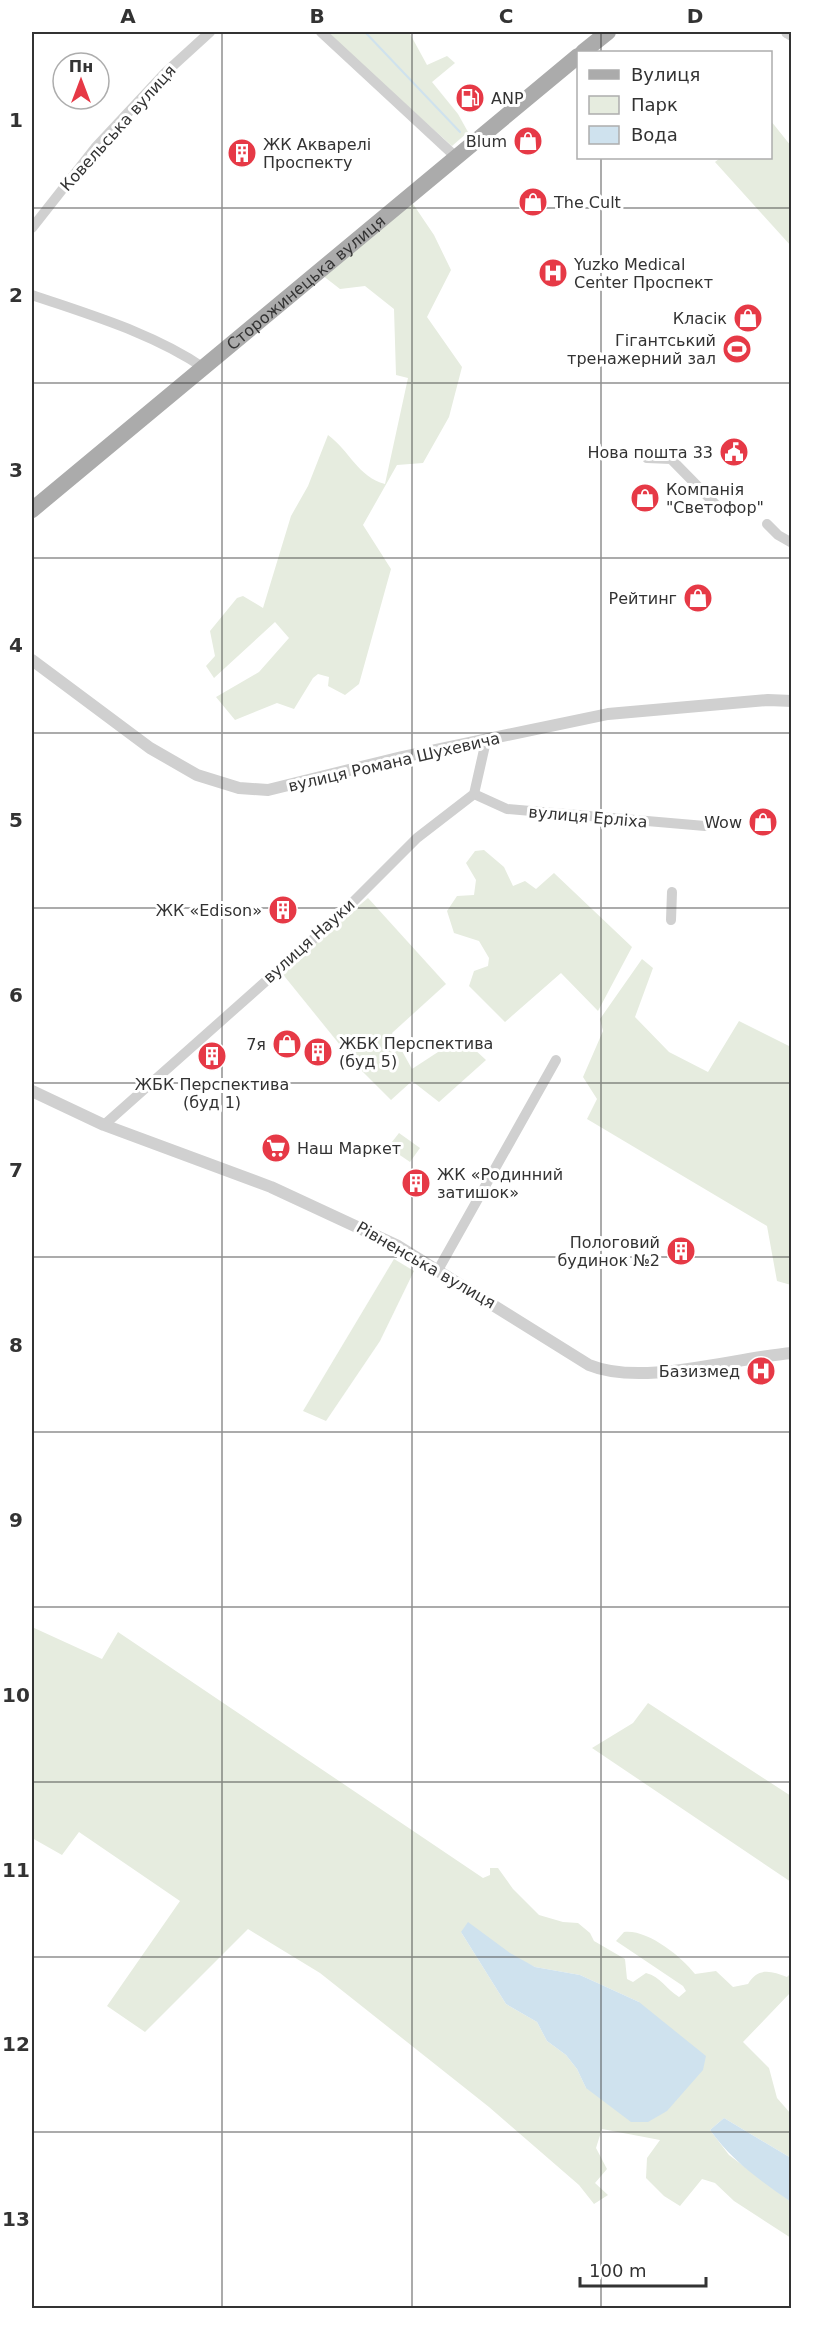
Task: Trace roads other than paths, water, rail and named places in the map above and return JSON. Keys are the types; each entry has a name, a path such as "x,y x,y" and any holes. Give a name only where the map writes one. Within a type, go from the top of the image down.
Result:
{"main road":[{"path":"584,51 608,32"},
{"name":"Сторожинецька вулиця","path":"32,510 577,58"}],"street":[{"name":"Ковельська вулиця","path":"32,228 95,148 165,73 210,32"},
{"path":"321,32 457,158"},
{"path":"787,32 792,35"},
{"path":"32,295 146,336 181,352 204,369"},
{"path":"647,458 671,459 720,509"},
{"path":"767,524 778,535 792,543"},
{"name":"вулиця Романа Шухевича","path":"32,660 150,748 197,775 239,788 268,790 303,784 402,758 608,714 755,701 792,701"},
{"path":"474,794 486,741"},
{"name":"вулиця Ерліха","path":"474,794 507,809 705,826"},
{"name":"вулиця Науки","path":"104,1125 337,918 417,838 474,794"},
{"path":"671,920 672,892"},
{"path":"438,1270 556,1060"},
{"name":"Рівненська вулиця","path":"32,1091 104,1125 271,1187 339,1217 398,1246 589,1365 610,1373 645,1373 792,1353"}],"water":[{"path":"468,1922 510,1953 535,1967 580,1975 639,2002 706,2056 703,2070 667,2111 648,2122 631,2122 586,2088 577,2069 566,2055 547,2041 537,2022 506,2004 461,1932"},
{"path":"724,2118 791,2158 791,2202 748,2170 710,2130"}],"waterway":[{"path":"365,32 460,132"}],"place":[{"name":"ANP","path":"470,98"},
{"name":"Blum","path":"528,141"},
{"name":"ЖК Акварелі Проспекту","path":"242,153"},
{"name":"The Cult","path":"533,202"},
{"name":"Yuzko Medical Center Проспект","path":"553,273"},
{"name":"Класік","path":"748,318"},
{"name":"Гігантський тренажерний зал","path":"737,349"},
{"name":"Нова пошта 33","path":"734,452"},
{"name":"Компанія \"Светофор\"","path":"645,498"},
{"name":"Рейтинг","path":"698,598"},
{"name":"Wow","path":"763,822"},
{"name":"ЖК «Edison»","path":"283,910"},
{"name":"7я","path":"287,1044"},
{"name":"ЖБК Перспектива (буд 5)","path":"318,1052"},
{"name":"ЖБК Перспектива (буд 1)","path":"212,1056"},
{"name":"Наш Маркет","path":"276,1148"},
{"name":"ЖК «Родинний затишок»","path":"416,1183"},
{"name":"Пологовий будинок №2","path":"681,1251"},
{"name":"Базизмед","path":"761,1371"}]}
